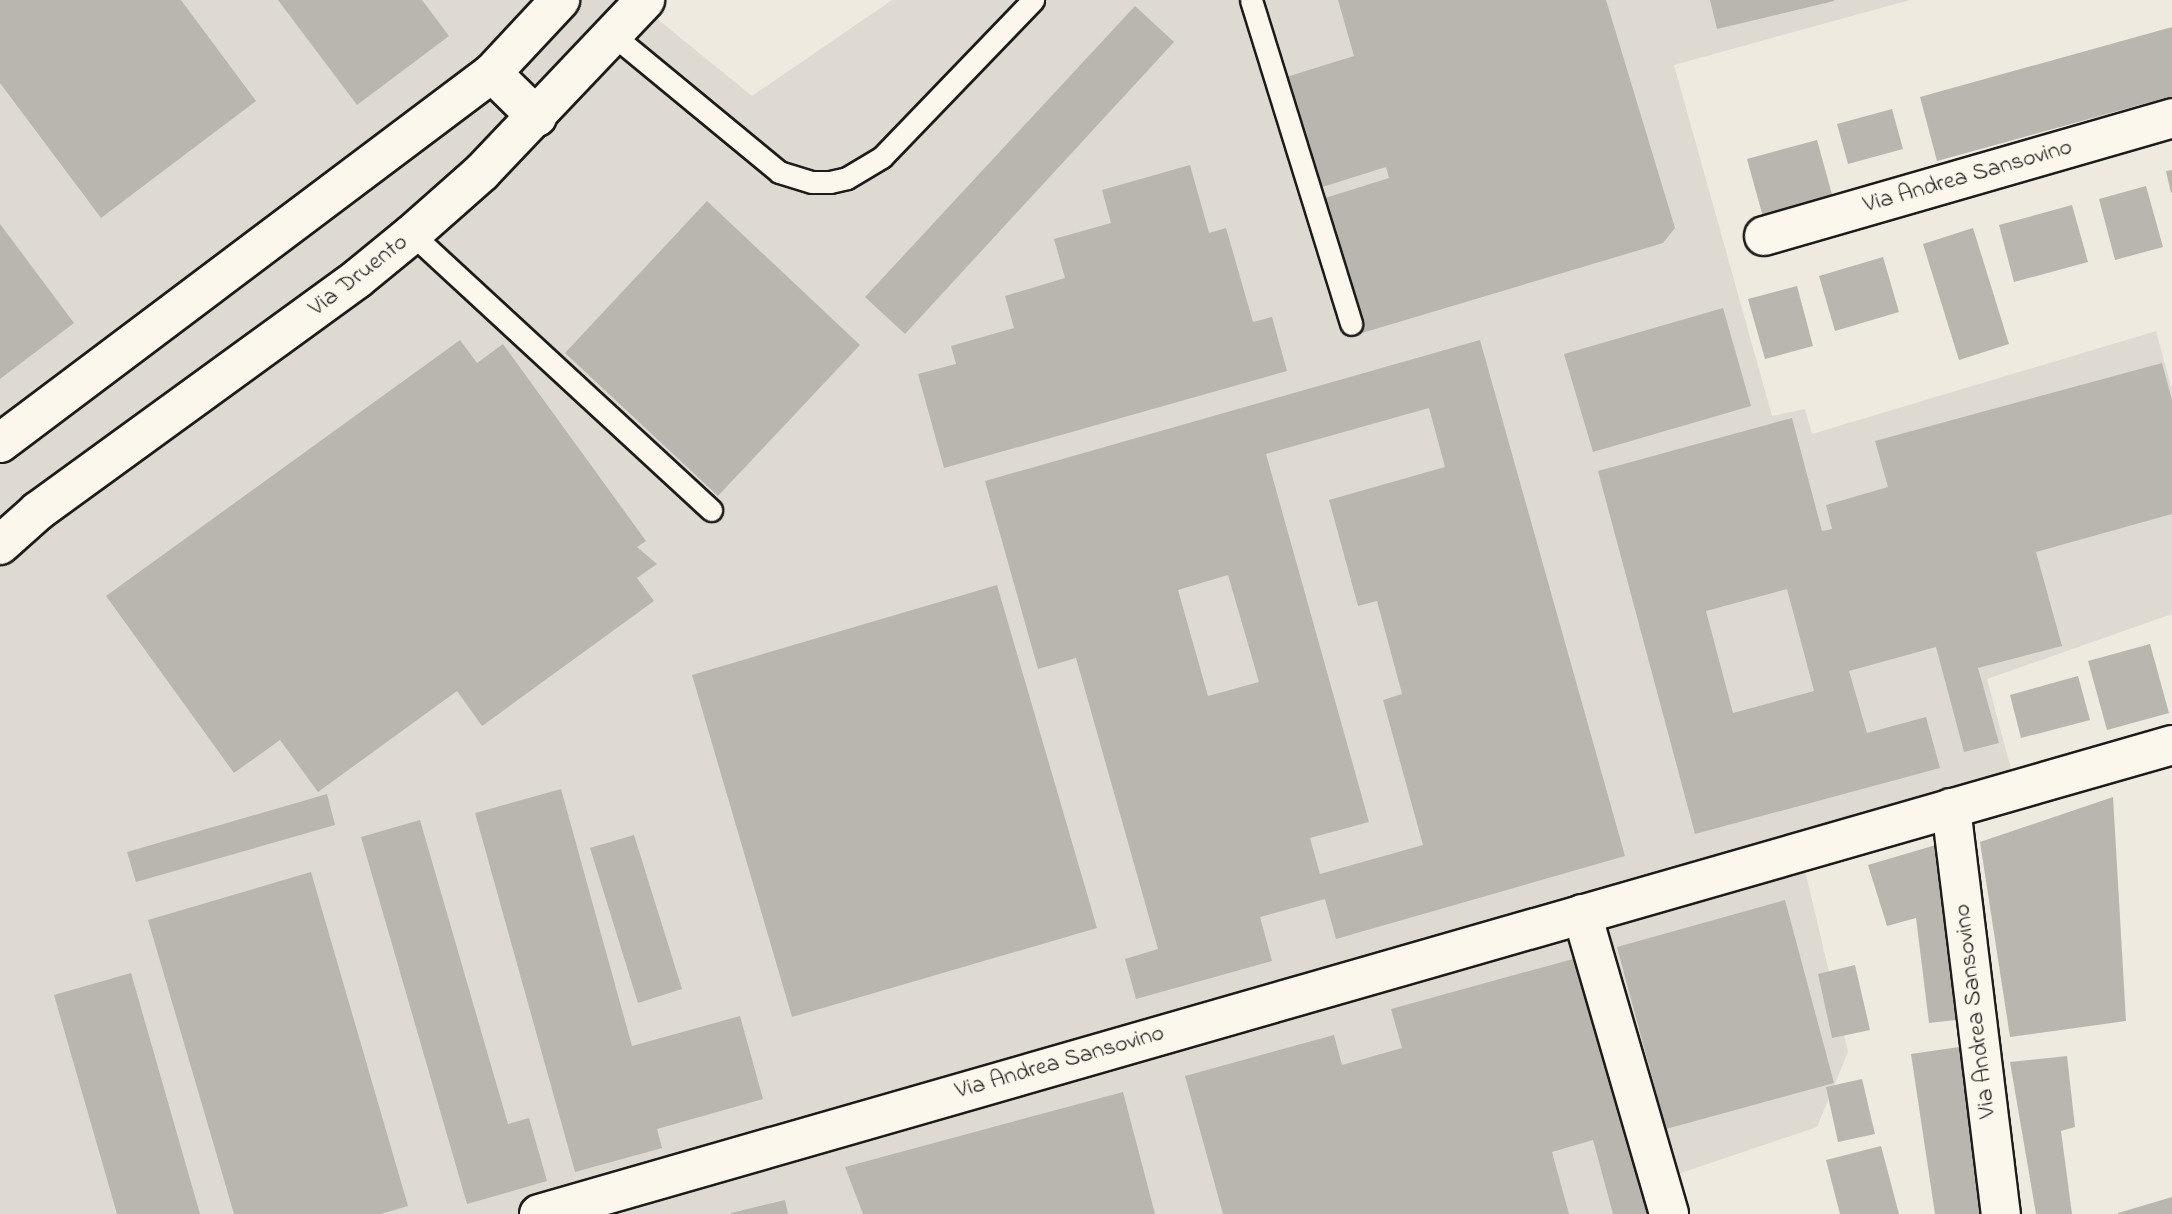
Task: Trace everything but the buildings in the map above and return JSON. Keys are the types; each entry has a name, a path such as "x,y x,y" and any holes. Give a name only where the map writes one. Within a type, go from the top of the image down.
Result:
{"street":[{"path":"0,443 492,73 561,0"},
{"name":"Via Druento","path":"0,545 38,511 412,234 537,117 645,0"},
{"path":"492,73 537,117"},
{"name":"Via Andrea Sansovino","path":"1764,236 2172,118"},
{"name":"Via Druento","path":"0,533 38,511"},
{"name":"Via Andrea Sansovino","path":"539,1214 2172,745"},
{"name":"Via Andrea Sansovino","path":"1951,808 2001,1214"},
{"path":"1582,914 1669,1214"}],"lane":[{"path":"613,35 779,172 811,182 830,182 847,177 882,157 1032,0"},
{"path":"1251,0 1351,324"},
{"path":"412,234 711,510"}],"shaded area":[{"path":"0,0 634,0 752,96 892,0 1910,0 1674,65 1772,416 1805,409 1812,434 2156,331 2172,390 2172,614 1987,679 2015,784 1798,841 1848,1052 1817,1127 1672,1176 1628,1214 0,1214"}]}
